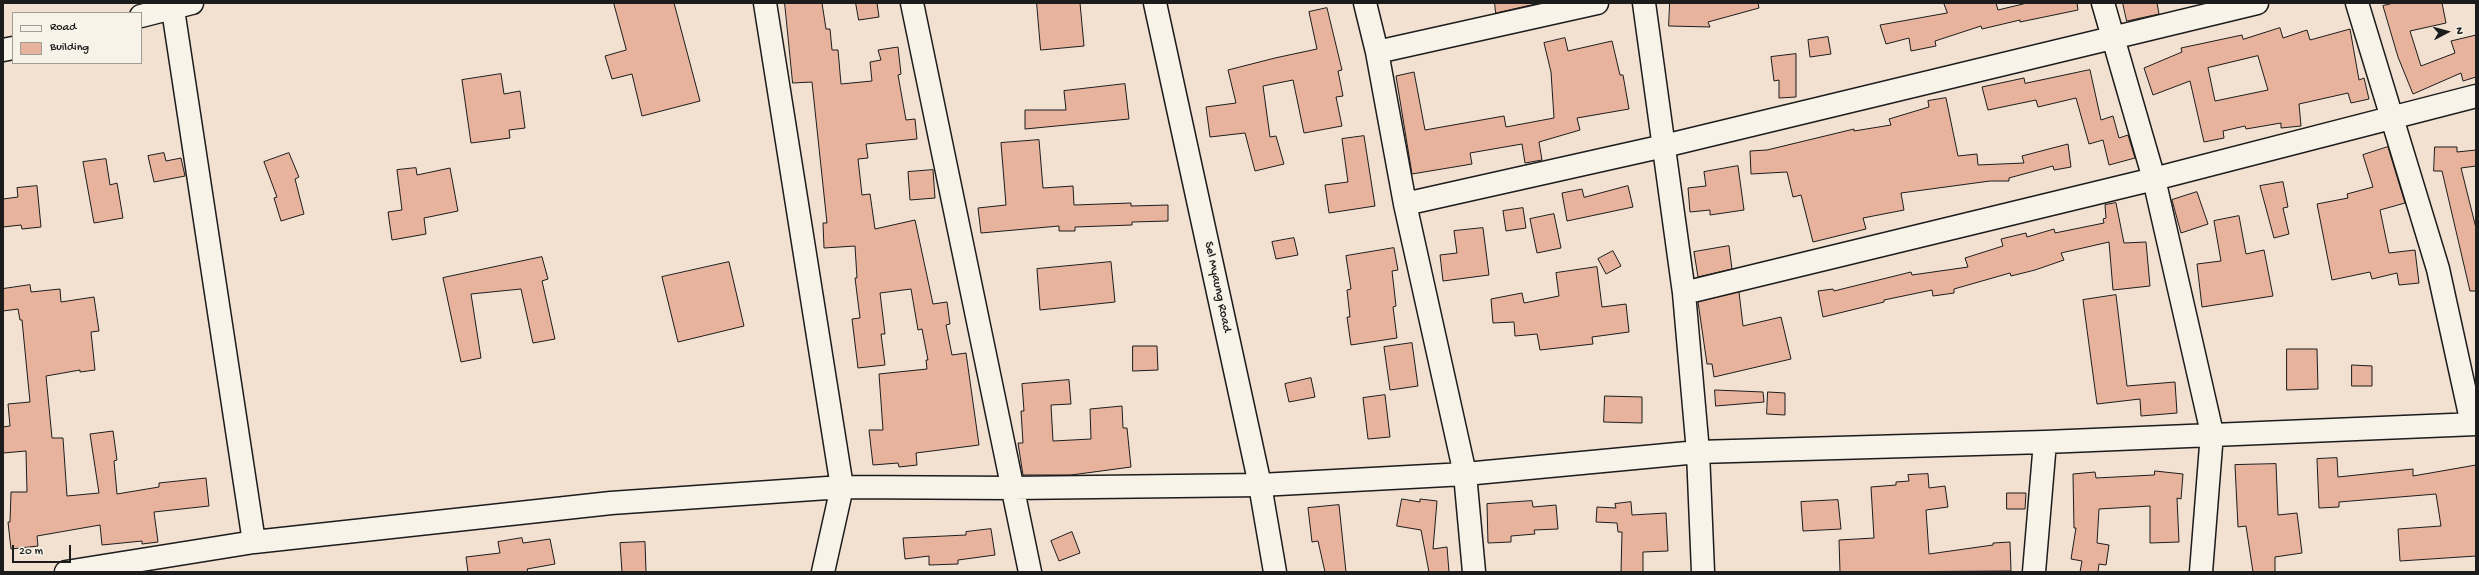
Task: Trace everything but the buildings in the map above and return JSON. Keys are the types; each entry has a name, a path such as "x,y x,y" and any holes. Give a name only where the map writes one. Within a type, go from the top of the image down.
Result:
{"street":[{"path":"765,3 842,487 823,572"},
{"path":"912,3 1030,572"},
{"name":"Sel Myaung Road","path":"1155,3 1260,485 1275,572"},
{"path":"1366,3 1377,52 1405,204 1465,474 1474,572"},
{"path":"1377,52 1597,3"},
{"path":"1644,3 1684,293 1698,452 1703,572"},
{"path":"2103,3 2154,179 2212,434 2201,572"},
{"path":"1405,204 1664,146 2113,39 2257,3"},
{"path":"66,572 254,542 611,503 842,487 1013,488 1260,485 1465,474 1698,452 2045,442 2474,424 2438,269 2358,3"},
{"path":"142,16 179,5 254,542"},
{"path":"1684,293 2154,179 2476,96"},
{"path":"2034,572 2045,442"}]}
